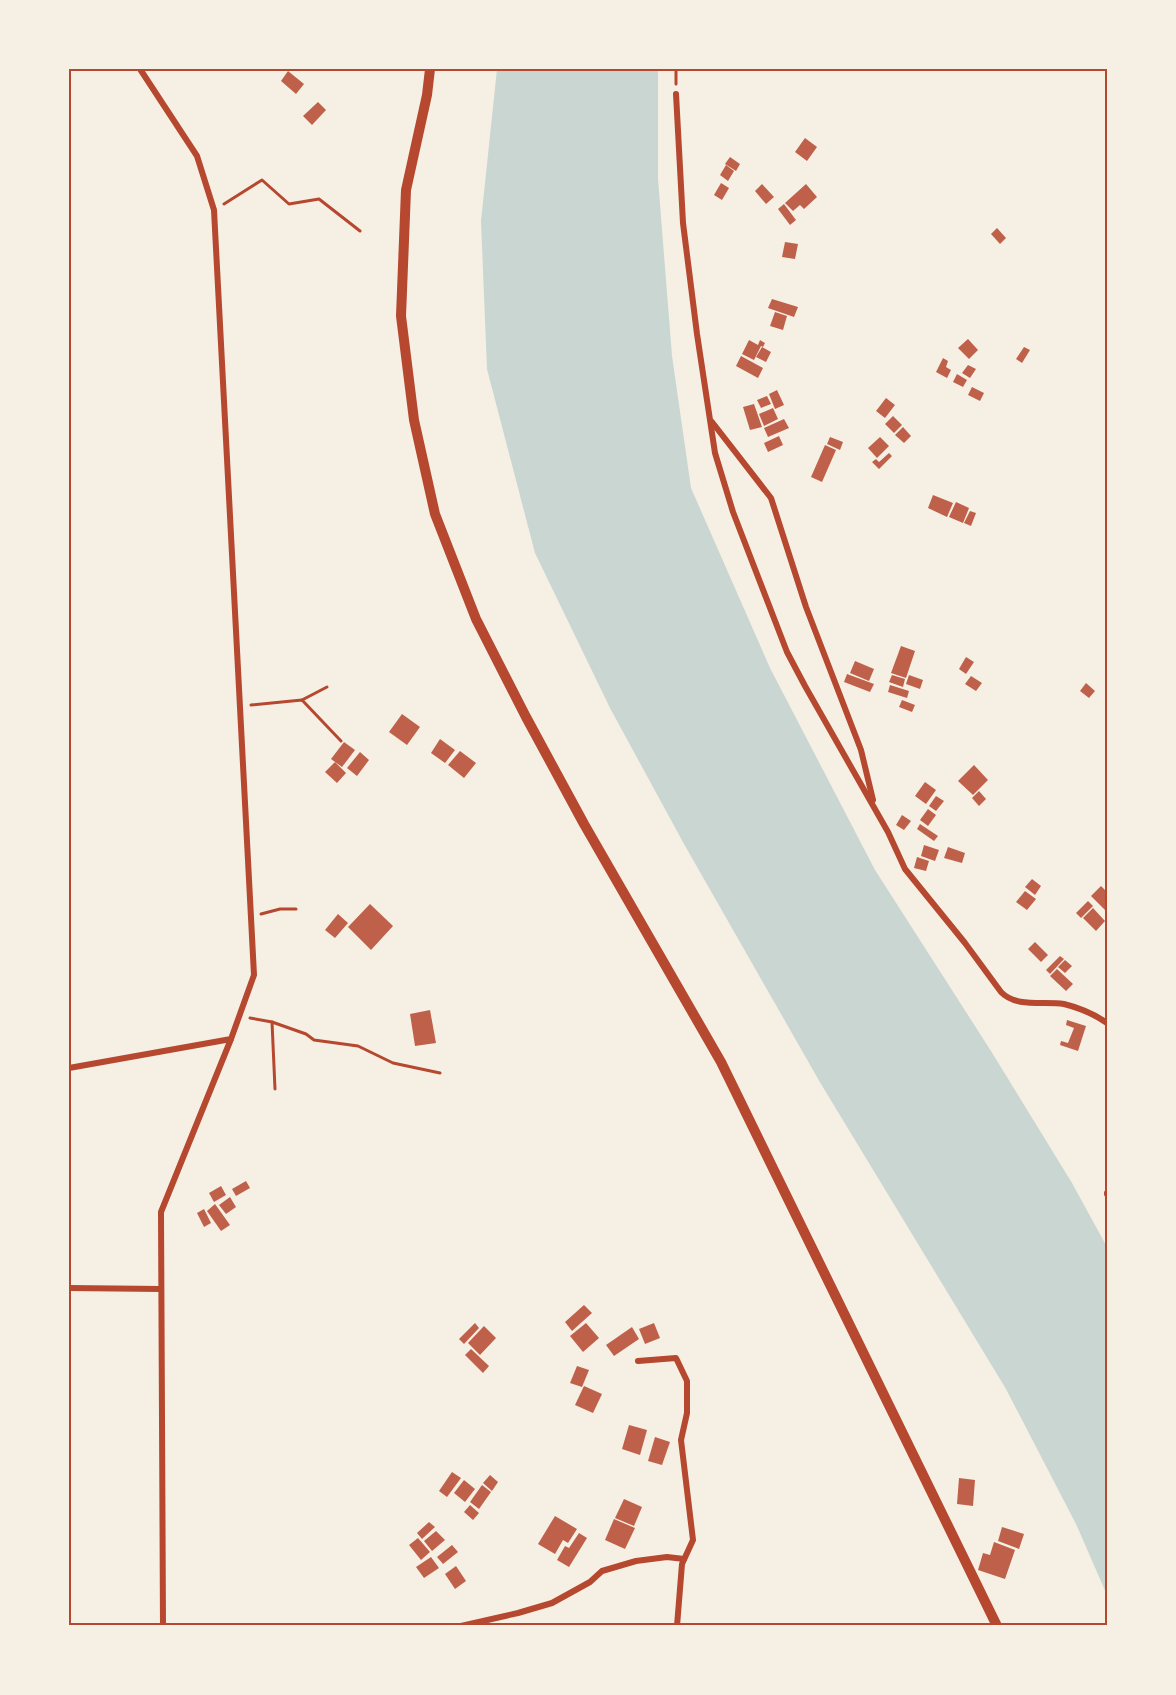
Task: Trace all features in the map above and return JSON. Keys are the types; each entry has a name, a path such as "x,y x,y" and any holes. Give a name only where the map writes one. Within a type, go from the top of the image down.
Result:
{"street":[{"path":"140,69 197,156 214,210 254,975 231,1039 161,1212 163,1626"},
{"path":"430,69 427,95 405,190 401,316 414,420 435,514 476,619 590,834 721,1062 997,1626"},
{"path":"676,94 683,223 716,453 725,490 777,628 805,686 912,878 1006,997 1016,1001 1073,1006 1107,1023"},
{"path":"710,420 771,498 806,607 861,750 874,807"},
{"path":"69,1068 231,1039"},
{"path":"69,1288 161,1289"},
{"path":"638,1361 676,1358 687,1381 687,1413 681,1440 693,1540 682,1564 677,1626"},
{"path":"461,1626 552,1603 590,1582 602,1571 636,1561 667,1557 684,1559"}],"path":[{"path":"214,210 262,180 289,204 320,199 360,231"},
{"path":"240,706 302,700 327,687"},
{"path":"302,700 341,741"},
{"path":"251,917 280,909 296,909"},
{"path":"239,1016 272,1022 306,1034 314,1040 358,1046 393,1063 440,1073"},
{"path":"272,1022 276,1089"}],"shaded area":[{"path":"497,69 658,69 658,179 672,356 691,488 770,668 875,870 991,1051 1072,1183 1107,1247 1107,1595 1076,1524 1006,1389 821,1084 684,844 610,708 535,553 487,369 481,221"}],"building":[{"path":"288,71 304,84 296,94 281,81"},
{"path":"318,102 326,110 312,125 303,116"},
{"path":"805,138 817,147 807,161 795,152"},
{"path":"730,157 740,164 736,171 725,164"},
{"path":"726,165 734,171 728,181 720,175"},
{"path":"721,183 729,188 722,200 714,195"},
{"path":"762,184 774,197 766,204 755,191"},
{"path":"806,184 817,197 804,209 800,205 793,211 785,203"},
{"path":"784,204 796,220 790,225 778,209"},
{"path":"997,228 1006,238 1000,244 991,234"},
{"path":"785,242 798,244 795,259 782,257"},
{"path":"772,299 798,307 794,317 768,308"},
{"path":"775,312 787,316 783,330 770,326"},
{"path":"968,339 978,350 969,359 958,348"},
{"path":"749,340 758,345 760,340 765,343 754,360 742,354"},
{"path":"762,347 771,352 766,362 756,357"},
{"path":"1024,347 1030,350 1022,363 1016,359"},
{"path":"741,356 763,368 758,378 736,366"},
{"path":"943,358 948,361 946,367 951,370 947,378 936,372"},
{"path":"968,365 976,369 970,378 962,373"},
{"path":"957,374 967,380 963,387 953,382"},
{"path":"972,387 984,393 980,401 968,395"},
{"path":"777,390 784,405 775,409 769,394"},
{"path":"767,396 771,404 761,408 757,400"},
{"path":"886,398 895,405 885,418 876,411"},
{"path":"754,404 762,427 750,430 743,407"},
{"path":"773,408 778,419 764,426 759,414"},
{"path":"893,416 902,425 894,433 885,424"},
{"path":"784,419 789,428 768,437 764,428"},
{"path":"903,427 911,436 904,443 895,435"},
{"path":"779,436 783,445 768,452 764,443"},
{"path":"830,437 843,442 840,450 827,444"},
{"path":"880,437 889,446 877,458 868,448"},
{"path":"825,445 836,450 822,482 811,477"},
{"path":"889,453 892,456 879,469 872,462 876,459 879,462"},
{"path":"933,495 953,503 947,517 928,508"},
{"path":"956,502 969,508 963,523 949,517"},
{"path":"970,511 976,513 971,526 964,523"},
{"path":"901,646 915,651 906,678 891,673"},
{"path":"966,657 974,662 966,674 959,669"},
{"path":"855,661 874,669 869,681 850,673"},
{"path":"847,674 874,684 870,692 844,682"},
{"path":"892,675 905,679 903,687 889,682"},
{"path":"909,675 923,680 920,689 906,684"},
{"path":"971,676 982,683 976,691 965,684"},
{"path":"1086,683 1095,691 1089,698 1080,691"},
{"path":"890,685 909,691 907,698 888,692"},
{"path":"902,700 915,705 912,712 899,707"},
{"path":"402,714 420,727 407,745 389,732"},
{"path":"440,739 455,750 445,763 431,753"},
{"path":"344,742 355,750 342,767 331,759"},
{"path":"460,751 476,763 464,778 448,765"},
{"path":"360,752 369,760 357,776 347,768"},
{"path":"335,762 346,773 337,783 325,772"},
{"path":"974,765 988,780 973,795 958,781"},
{"path":"925,782 936,790 926,804 915,796"},
{"path":"979,791 986,799 979,806 972,798"},
{"path":"936,796 944,801 936,811 929,806"},
{"path":"928,809 936,815 928,826 920,820"},
{"path":"902,815 911,821 904,830 896,825"},
{"path":"920,824 938,836 934,841 917,829"},
{"path":"924,845 939,850 935,861 921,856"},
{"path":"948,847 965,853 962,863 944,858"},
{"path":"917,857 929,861 926,871 914,868"},
{"path":"1032,879 1041,886 1035,895 1025,887"},
{"path":"1101,886 1107,892 1107,912 1091,896"},
{"path":"1025,891 1036,899 1027,910 1016,902"},
{"path":"1088,901 1093,906 1081,918 1076,913"},
{"path":"370,904 393,926 371,950 348,927"},
{"path":"1093,908 1105,921 1096,931 1083,918"},
{"path":"338,914 348,923 335,938 325,930"},
{"path":"1035,942 1048,955 1041,962 1028,949"},
{"path":"1060,956 1064,959 1050,974 1046,970"},
{"path":"1065,960 1072,966 1065,973 1058,967"},
{"path":"1057,969 1073,984 1066,991 1050,976"},
{"path":"430,1010 436,1043 415,1046 410,1014"},
{"path":"1067,1020 1086,1026 1078,1051 1060,1045 1061,1041 1068,1043 1074,1028 1066,1025"},
{"path":"246,1181 250,1188 236,1196 232,1189"},
{"path":"221,1186 226,1195 214,1202 209,1193"},
{"path":"230,1197 236,1207 226,1214 219,1205"},
{"path":"215,1204 230,1225 221,1231 207,1211"},
{"path":"204,1209 211,1223 204,1227 197,1213"},
{"path":"584,1305 592,1313 572,1331 565,1322"},
{"path":"475,1323 479,1328 464,1344 459,1339"},
{"path":"586,1323 599,1338 583,1352 570,1336"},
{"path":"654,1323 660,1338 645,1344 639,1329"},
{"path":"484,1326 496,1338 480,1355 468,1343"},
{"path":"632,1327 639,1339 614,1356 606,1345"},
{"path":"471,1349 489,1366 483,1373 465,1355"},
{"path":"577,1366 589,1370 582,1387 570,1383"},
{"path":"584,1386 602,1394 593,1413 575,1405"},
{"path":"629,1425 647,1430 640,1455 622,1449"},
{"path":"655,1437 670,1442 662,1465 648,1461"},
{"path":"452,1472 461,1478 447,1497 439,1491"},
{"path":"490,1475 498,1482 492,1491 483,1483"},
{"path":"959,1478 975,1480 973,1506 957,1504"},
{"path":"464,1480 475,1489 465,1502 454,1493"},
{"path":"482,1485 491,1492 479,1509 470,1502"},
{"path":"624,1499 642,1507 634,1526 615,1518"},
{"path":"470,1505 479,1513 473,1520 464,1512"},
{"path":"555,1516 577,1529 568,1543 563,1540 555,1554 538,1544"},
{"path":"614,1519 635,1528 625,1549 605,1540"},
{"path":"429,1522 435,1527 422,1539 417,1533"},
{"path":"1002,1527 1024,1534 1019,1549 998,1541"},
{"path":"436,1531 445,1540 432,1551 424,1541"},
{"path":"579,1533 587,1538 569,1567 557,1560 565,1546 569,1548"},
{"path":"418,1538 430,1552 421,1560 409,1545"},
{"path":"994,1542 1015,1550 1005,1579 978,1570 983,1553 990,1555"},
{"path":"452,1545 458,1552 443,1564 437,1557"},
{"path":"431,1557 439,1568 424,1578 416,1567"},
{"path":"456,1566 466,1581 455,1589 445,1574"}]}
